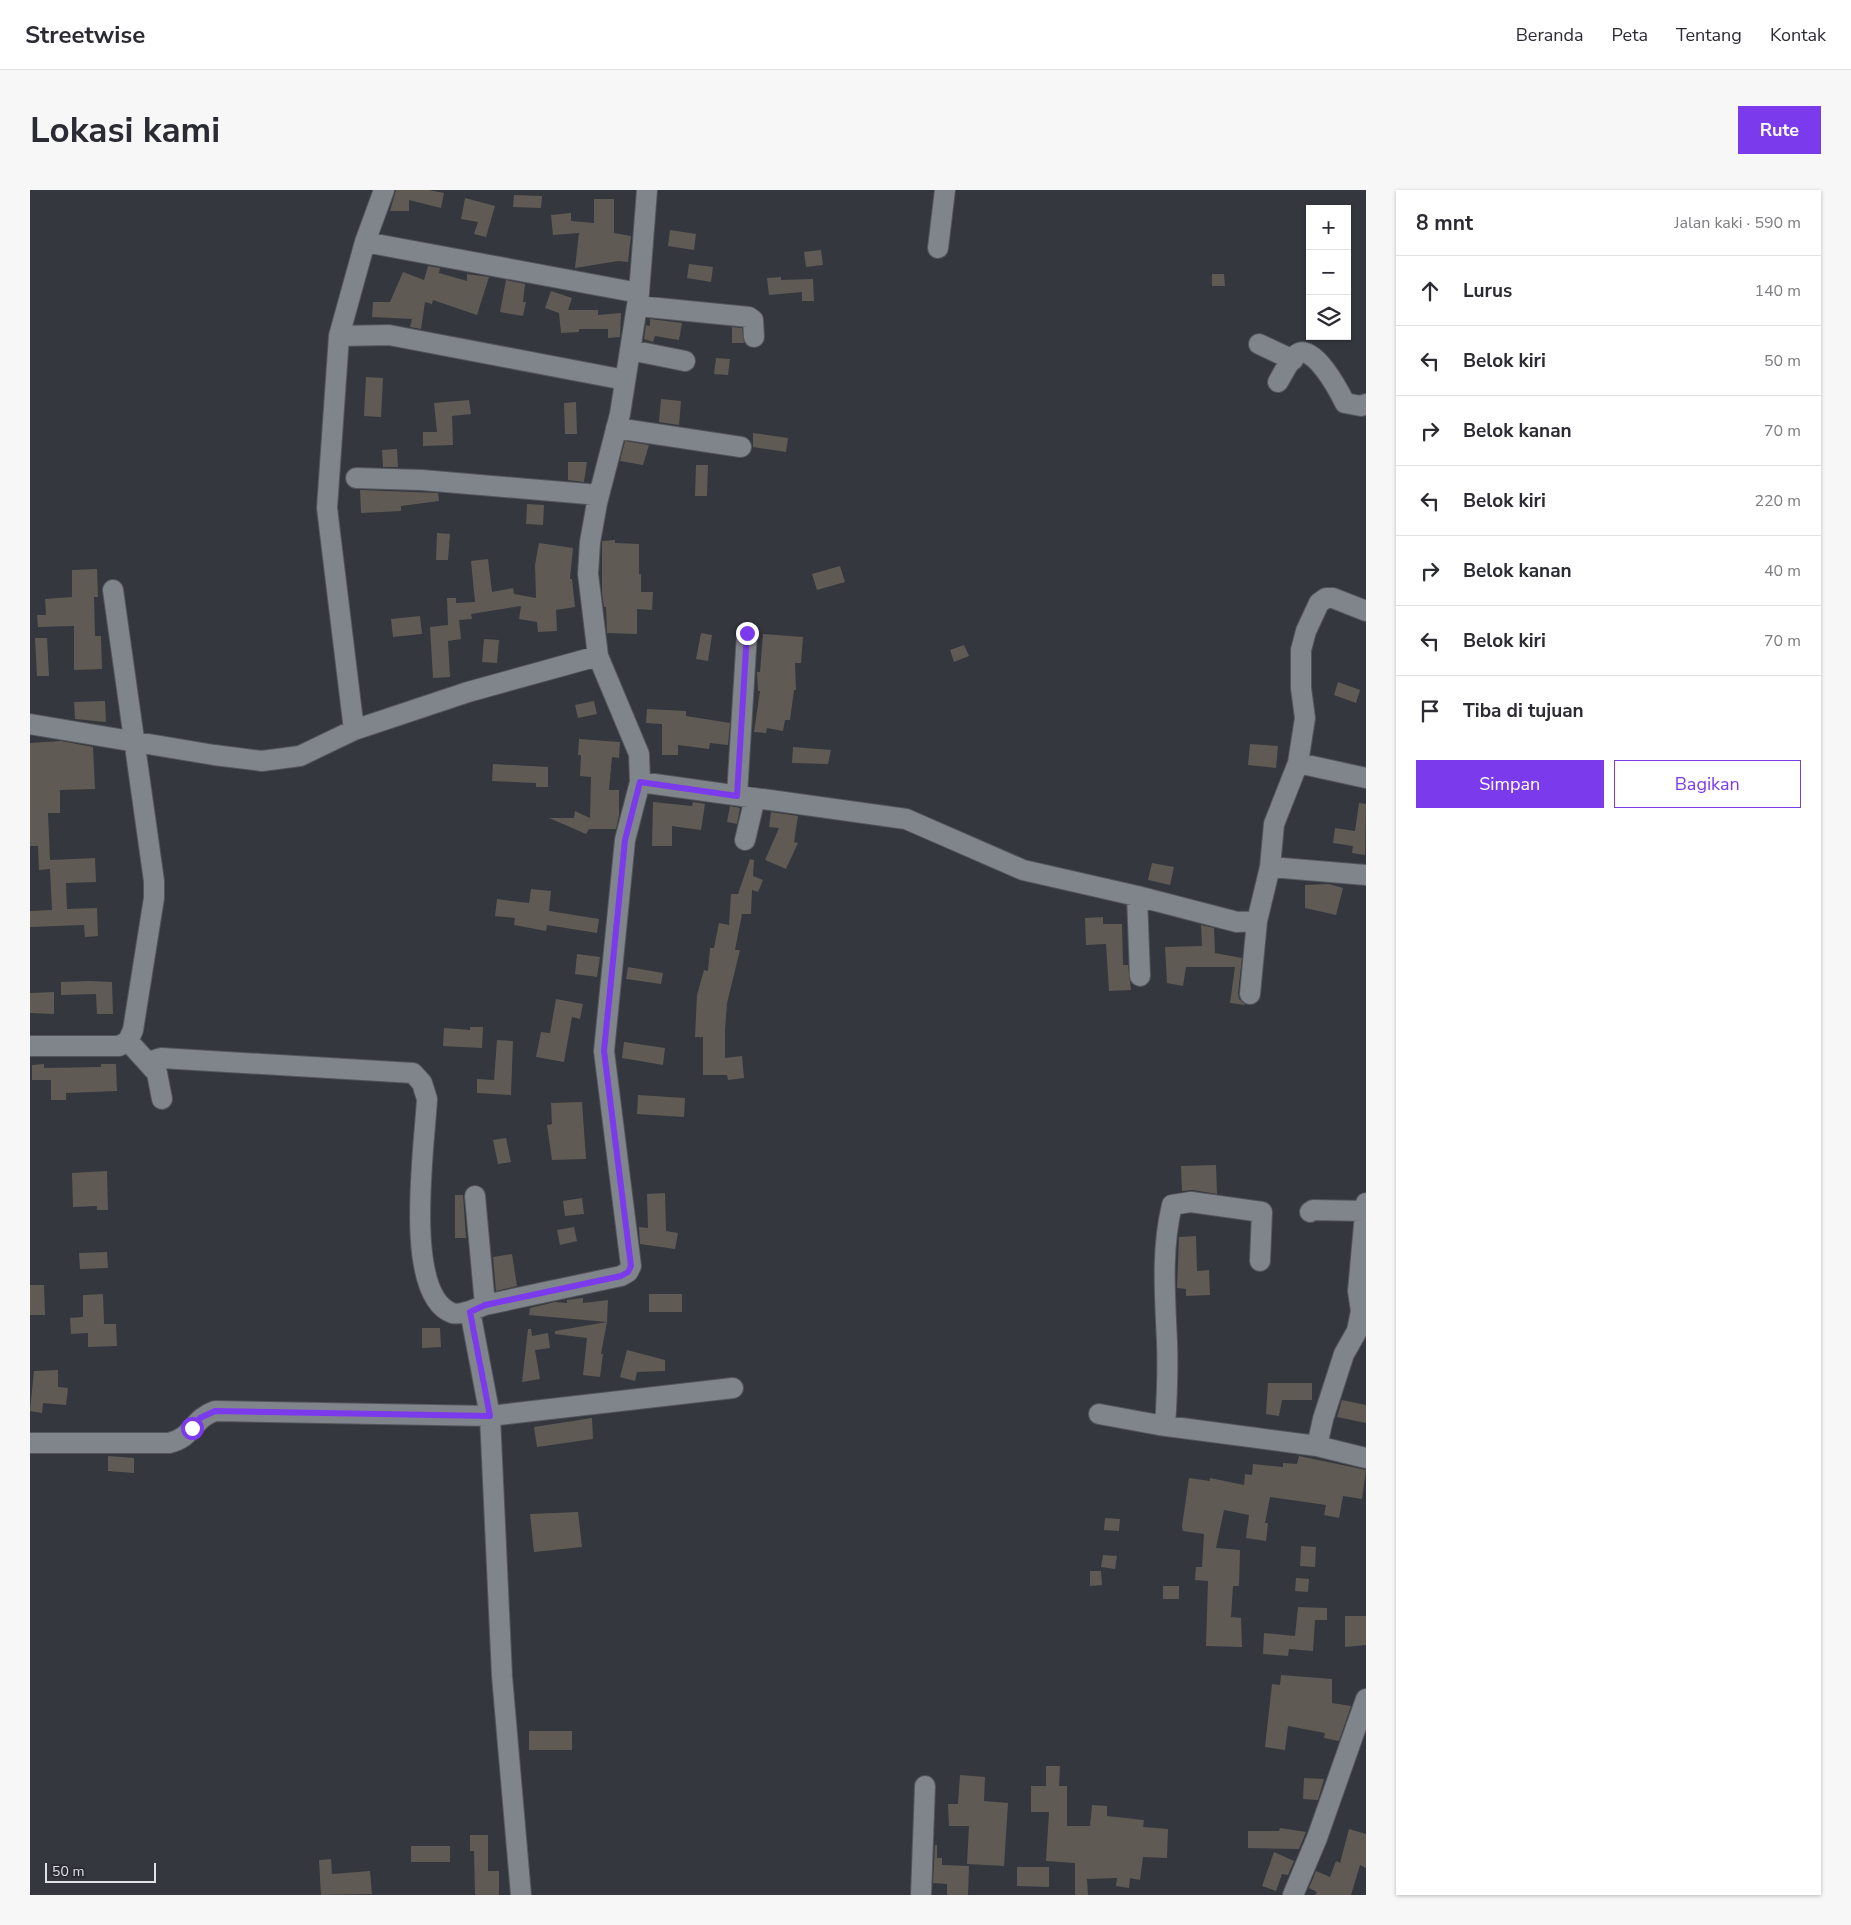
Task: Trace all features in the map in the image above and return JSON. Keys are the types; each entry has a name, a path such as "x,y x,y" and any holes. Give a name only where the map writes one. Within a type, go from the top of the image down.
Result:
{"street":[{"path":"354,730 327,508 338,336 365,242 384,190"},
{"path":"148,1062 161,1058 413,1073 422,1083 427,1099 419,1228 424,1271 440,1307 454,1314 621,1276 628,1272 631,1266 604,1051 625,840 640,782 639,754 598,656 588,574 590,542 599,495 616,428 638,300 647,190"},
{"path":"938,248 944,190"},
{"path":"365,242 638,300 749,317 753,320 754,337"},
{"path":"338,336 389,335 625,380"},
{"path":"1259,344 1292,360"},
{"path":"630,350 685,361"},
{"path":"1278,382 1292,360 1302,352 1310,354 1336,382 1345,403 1361,406 1366,404"},
{"path":"616,428 741,447"},
{"path":"356,478 432,480 599,495"},
{"path":"30,1046 119,1046 128,1041 133,1030 154,898 154,881 113,590"},
{"path":"1250,994 1257,921 1270,867 1274,824 1298,763 1304,718 1301,688 1301,650 1306,631 1319,603 1326,598 1333,598 1366,611"},
{"path":"746,840 747,633"},
{"path":"30,724 134,740 214,755 262,761 300,756 354,730 468,692 598,656"},
{"path":"1298,763 1366,778"},
{"path":"640,782 906,819 1023,870 1137,896 1237,922 1257,921"},
{"path":"1270,867 1366,876"},
{"path":"1137,896 1140,976"},
{"path":"128,1041 159,1077 162,1099"},
{"path":"475,1196 478,1308 490,1416 502,1676 521,1895"},
{"path":"1165,1426 1168,1378 1163,1297 1168,1221 1172,1205 1191,1202 1262,1212 1260,1261"},
{"path":"1310,1212 1313,1210 1366,1207 1358,1291 1361,1311 1357,1331 1344,1354 1326,1409 1317,1446"},
{"path":"30,1443 169,1443 182,1440 200,1418 215,1411 490,1416 733,1388"},
{"path":"1098,1414 1165,1426 1317,1446 1366,1458"},
{"path":"1294,1895 1317,1838 1366,1699"},
{"path":"921,1895 925,1786"}],"building":[{"path":"396,190 429,190 444,193 441,208 409,200 409,211 390,211"},
{"path":"514,195 542,196 541,208 513,207"},
{"path":"465,198 495,206 486,237 474,234 478,222 461,219"},
{"path":"594,199 614,199 614,233 631,236 628,262 618,261 575,268 579,233 553,235 551,215 571,213 571,221 594,223"},
{"path":"670,230 696,234 694,250 668,246"},
{"path":"821,250 823,265 806,267 804,252"},
{"path":"689,264 713,267 711,282 687,278"},
{"path":"428,266 440,268 439,273 467,281 467,274 489,277 477,315 433,300 432,304 425,302 421,329 410,327 412,319 372,317 373,302 390,302 403,272 424,280"},
{"path":"1212,274 1224,274 1225,286 1212,286"},
{"path":"781,277 781,280 813,279 814,301 802,301 802,292 769,295 767,278"},
{"path":"506,280 525,284 523,302 526,302 523,316 500,312"},
{"path":"551,291 572,298 568,310 598,310 598,315 621,313 620,337 608,338 608,329 579,329 579,332 561,333 559,313 545,308"},
{"path":"650,319 682,323 679,340 655,336 653,342 644,339 646,325 650,326"},
{"path":"732,327 742,328 744,343 732,343"},
{"path":"716,358 730,359 728,375 714,374"},
{"path":"366,377 383,378 381,417 364,416"},
{"path":"661,399 681,401 679,425 659,422"},
{"path":"469,400 471,414 452,416 453,445 423,446 423,432 437,432 434,403"},
{"path":"576,402 577,434 565,434 564,403"},
{"path":"753,433 788,438 786,452 753,447"},
{"path":"625,441 649,445 643,465 620,461"},
{"path":"397,449 398,467 383,467 382,450"},
{"path":"568,462 587,462 584,482 568,480"},
{"path":"696,465 708,465 707,496 695,496"},
{"path":"360,490 438,493 439,501 401,506 401,511 361,513"},
{"path":"527,504 544,505 543,525 526,524"},
{"path":"437,533 450,534 448,560 436,560"},
{"path":"615,540 615,543 639,544 641,592 653,592 652,610 637,609 637,634 607,633 606,607 604,607 602,593 602,541"},
{"path":"539,543 573,548 570,579 572,579 575,607 556,610 557,631 538,632 537,622 519,619 521,606 471,614 472,619 459,620 461,639 448,641 450,677 433,678 430,627 448,625 447,598 456,598 456,603 475,602 471,561 488,559 492,592 513,588 514,594 536,598 535,565"},
{"path":"840,566 845,582 817,590 812,574"},
{"path":"97,569 98,597 94,597 95,636 101,636 102,669 74,670 74,626 38,627 37,615 46,615 45,599 72,597 72,570"},
{"path":"420,616 422,634 393,637 391,619"},
{"path":"701,633 712,635 708,661 696,659"},
{"path":"763,634 803,637 801,663 795,663 796,690 794,690 790,720 785,720 783,731 767,728 766,733 754,732 760,691 758,691 757,672 760,672"},
{"path":"35,638 47,638 49,676 37,676"},
{"path":"484,639 499,640 497,663 482,662"},
{"path":"964,645 969,656 954,662 950,650"},
{"path":"1338,682 1360,690 1356,703 1334,695"},
{"path":"105,701 106,722 75,719 74,702"},
{"path":"594,701 597,714 578,718 575,705"},
{"path":"647,709 686,711 686,716 730,723 728,745 710,743 709,749 678,745 678,755 662,755 662,724 646,723"},
{"path":"579,739 620,742 619,758 612,757 609,790 619,790 619,815 616,829 589,829 586,834 549,818 574,818 575,811 590,818 591,777 580,776 581,755 578,755"},
{"path":"61,741 93,747 95,789 60,790 60,813 48,813 50,860 95,858 96,882 66,883 67,909 97,908 98,936 85,937 84,925 30,927 30,911 52,910 50,869 39,870 38,846 30,846 30,743"},
{"path":"1250,744 1278,746 1276,768 1248,765"},
{"path":"793,747 831,750 828,764 792,763"},
{"path":"493,764 548,767 548,787 536,787 536,783 492,781"},
{"path":"653,802 692,806 693,802 705,804 701,830 672,826 672,846 652,846"},
{"path":"1359,803 1366,804 1365,855 1352,853 1353,846 1333,843 1335,828 1355,831"},
{"path":"730,806 740,808 737,824 727,822"},
{"path":"771,812 798,816 794,842 798,843 786,869 765,860 779,828 769,827"},
{"path":"750,859 754,860 753,876 763,880 758,892 752,890 751,914 742,914 735,950 740,950 727,1003 725,1030 725,1058 742,1056 744,1078 728,1080 727,1075 703,1075 703,1037 695,1037 697,995 704,970 708,971 710,948 714,948 719,923 729,925 731,894 738,894"},
{"path":"1152,863 1174,867 1170,885 1148,880"},
{"path":"1329,884 1343,888 1336,915 1305,908 1305,885"},
{"path":"531,889 551,891 549,911 599,919 597,933 547,925 546,931 514,925 515,918 495,916 497,899 529,903"},
{"path":"1103,917 1103,924 1122,924 1123,965 1128,965 1131,990 1109,991 1106,944 1086,945 1085,918"},
{"path":"1201,925 1214,928 1215,953 1242,958 1238,993 1239,999 1246,1005 1230,1003 1235,967 1186,967 1183,986 1167,983 1165,947 1202,946"},
{"path":"577,954 600,957 597,977 575,974"},
{"path":"628,967 663,973 661,984 626,979"},
{"path":"61,982 112,982 113,1014 97,1014 96,994 61,995"},
{"path":"54,992 54,1014 30,1013 30,993"},
{"path":"556,999 583,1004 580,1019 572,1017 564,1062 536,1057 541,1032 550,1033"},
{"path":"470,1027 483,1027 482,1048 443,1046 444,1028 470,1030"},
{"path":"497,1040 513,1041 511,1095 477,1093 477,1079 494,1080"},
{"path":"624,1042 665,1048 663,1065 622,1058"},
{"path":"44,1064 44,1068 101,1067 101,1064 116,1064 117,1091 66,1093 66,1100 51,1100 51,1080 32,1080 32,1065"},
{"path":"638,1095 685,1098 684,1117 637,1114"},
{"path":"582,1102 586,1159 552,1160 547,1125 552,1124 551,1103"},
{"path":"506,1138 511,1162 498,1164 493,1140"},
{"path":"1216,1165 1217,1194 1193,1190 1182,1191 1181,1166"},
{"path":"107,1171 108,1210 97,1210 97,1206 73,1207 72,1173"},
{"path":"665,1193 666,1231 678,1233 675,1249 640,1244 639,1227 648,1228 647,1194"},
{"path":"455,1195 463,1195 466,1238 455,1238"},
{"path":"582,1198 584,1214 565,1216 563,1201"},
{"path":"574,1227 577,1241 560,1245 557,1230"},
{"path":"1196,1236 1197,1271 1209,1270 1210,1295 1186,1296 1186,1289 1177,1288 1179,1237"},
{"path":"107,1252 108,1268 80,1269 79,1253"},
{"path":"512,1254 517,1286 496,1291 493,1257"},
{"path":"30,1285 44,1285 45,1315 30,1315"},
{"path":"103,1294 104,1324 116,1324 117,1346 88,1347 88,1333 71,1334 70,1318 83,1317 83,1295"},
{"path":"649,1294 682,1294 682,1312 649,1312"},
{"path":"583,1298 583,1303 608,1300 607,1322 529,1315 530,1308 555,1302 567,1303 567,1300"},
{"path":"607,1322 601,1354 603,1354 600,1377 583,1375 587,1338 555,1334 555,1331"},
{"path":"422,1328 440,1328 441,1347 422,1348"},
{"path":"528,1329 531,1329 532,1336 548,1333 550,1348 535,1350 540,1379 522,1382"},
{"path":"627,1350 665,1360 665,1371 637,1372 635,1381 620,1377"},
{"path":"58,1370 58,1387 68,1388 66,1405 43,1403 42,1413 30,1411 34,1371"},
{"path":"1268,1383 1312,1383 1312,1400 1282,1400 1279,1416 1266,1414"},
{"path":"1342,1400 1366,1405 1366,1423 1337,1417"},
{"path":"592,1418 593,1439 537,1447 534,1427"},
{"path":"108,1456 134,1458 134,1473 108,1471"},
{"path":"1299,1456 1366,1470 1362,1499 1343,1496 1339,1518 1324,1515 1326,1505 1270,1497 1265,1523 1268,1523 1266,1541 1246,1538 1249,1515 1224,1510 1216,1548 1240,1550 1239,1586 1233,1586 1231,1617 1241,1618 1242,1647 1206,1646 1208,1581 1195,1580 1196,1567 1202,1567 1204,1534 1183,1531 1182,1526 1189,1478 1210,1481 1210,1478 1244,1485 1245,1474 1252,1475 1253,1464 1283,1467 1283,1463 1297,1464"},
{"path":"578,1512 582,1547 534,1552 530,1514"},
{"path":"1105,1518 1120,1519 1119,1531 1104,1530"},
{"path":"1301,1546 1316,1547 1315,1567 1300,1566"},
{"path":"1103,1555 1117,1556 1115,1569 1101,1567"},
{"path":"1090,1571 1101,1571 1102,1585 1090,1586"},
{"path":"1296,1578 1309,1579 1308,1592 1295,1591"},
{"path":"1163,1586 1179,1586 1179,1599 1163,1599"},
{"path":"1298,1607 1327,1608 1327,1620 1315,1620 1313,1651 1289,1649 1288,1656 1263,1654 1264,1633 1295,1636"},
{"path":"1345,1616 1366,1616 1366,1645 1345,1647"},
{"path":"1281,1675 1332,1679 1332,1703 1351,1706 1339,1741 1324,1738 1325,1733 1288,1726 1285,1750 1265,1747 1272,1684 1280,1685"},
{"path":"529,1731 572,1731 572,1750 529,1750"},
{"path":"1046,1766 1060,1766 1059,1786 1067,1786 1067,1826 1090,1826 1092,1805 1107,1806 1107,1816 1144,1820 1143,1827 1168,1829 1167,1858 1143,1857 1140,1880 1130,1878 1129,1888 1116,1886 1117,1878 1087,1879 1088,1895 1075,1895 1075,1863 1046,1861 1049,1812 1031,1812 1031,1786 1046,1786"},
{"path":"960,1775 985,1777 984,1801 1008,1803 1004,1866 967,1864 969,1826 949,1826 948,1804 958,1804"},
{"path":"1304,1778 1324,1779 1318,1800 1303,1799"},
{"path":"1280,1828 1306,1832 1299,1849 1248,1848 1248,1831 1279,1831"},
{"path":"1349,1829 1366,1834 1366,1868 1360,1865 1351,1895 1315,1895 1317,1892 1309,1888 1316,1871 1330,1877 1336,1861 1340,1863"},
{"path":"470,1835 488,1835 488,1871 499,1871 499,1895 475,1895 474,1851 470,1851"},
{"path":"935,1845 937,1845 937,1858 942,1858 942,1865 969,1866 968,1895 947,1895 947,1884 933,1883"},
{"path":"411,1846 450,1846 450,1862 411,1862"},
{"path":"1274,1852 1294,1861 1288,1875 1282,1874 1276,1891 1262,1886"},
{"path":"331,1859 332,1874 370,1871 372,1894 321,1895 319,1860"},
{"path":"1017,1867 1049,1867 1049,1887 1017,1886"}],"route":[{"path":"192,1428 200,1418 215,1411 490,1416 470,1312 485,1305 621,1276 628,1272 631,1266 604,1051 625,840 640,782 737,796 747,633"}]}
